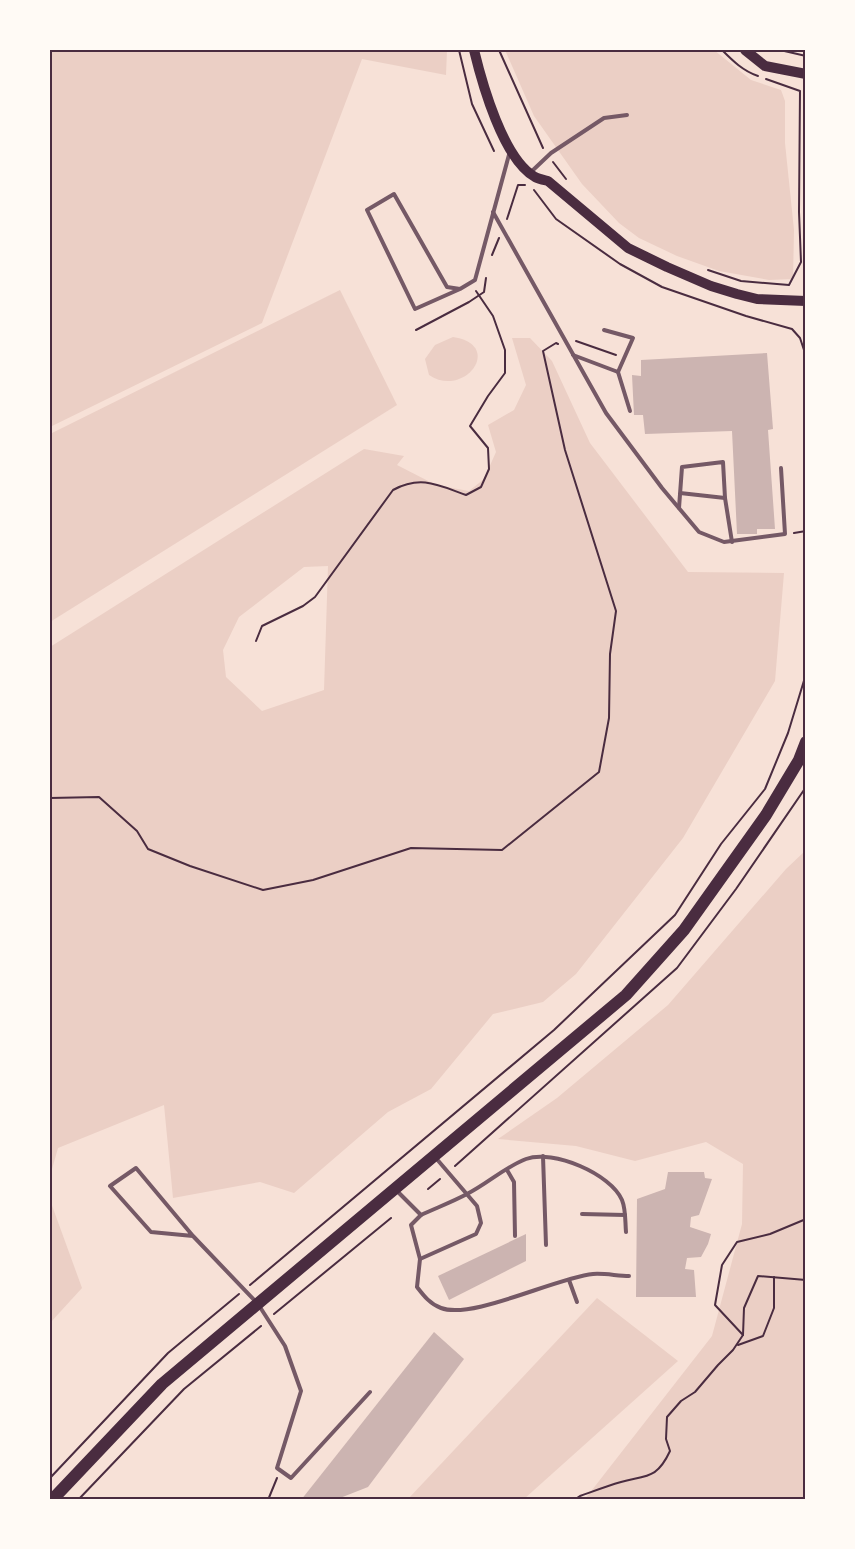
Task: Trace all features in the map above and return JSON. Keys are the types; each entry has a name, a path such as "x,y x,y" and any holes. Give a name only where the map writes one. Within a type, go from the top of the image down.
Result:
{"main road":[{"path":"474,50 485,93 499,127 522,166 535,177 548,181 628,248 711,286 737,294 757,299 806,301"},
{"path":"745,50 765,66 806,74"},
{"path":"52,1500 162,1384 618,1001 684,930 766,815 799,760 806,742"}],"lane":[{"path":"530,173 548,156 604,118 627,115"},
{"path":"460,289 447,287 394,194 367,210 415,309 460,289 471,284 477,275 510,148"},
{"path":"493,212 606,413 699,532 724,542 785,534 781,468"},
{"path":"604,330 633,338 618,372 630,411"},
{"path":"572,354 618,372"},
{"path":"679,509 682,467 723,462 725,498 732,542"},
{"path":"680,494 725,498"},
{"path":"420,1260 476,1234 481,1223 477,1206 434,1156"},
{"path":"543,1156 546,1245"},
{"path":"626,1232 622,1200 614,1188 593,1172 563,1160 543,1156 526,1159 468,1194 421,1215 411,1225 420,1260 417,1287 429,1301 442,1309 467,1311 592,1274 629,1276"},
{"path":"193,1236 151,1232 110,1186 136,1168 193,1236 258,1304 285,1346 301,1391 277,1468 291,1478 370,1392"},
{"path":"507,1170 514,1182 515,1236"},
{"path":"396,1189 421,1215"},
{"path":"582,1214 625,1215"},
{"path":"569,1280 578,1302"}],"path":[{"path":"459,50 472,104 494,151"},
{"path":"499,50 542,147 570,184"},
{"path":"780,50 806,56"},
{"path":"701,268 741,281 789,285 801,262 800,91"},
{"path":"256,640 262,626 303,606 315,597 393,490 407,483 432,483 466,495 481,487 489,469 488,448 470,426 505,373 505,351 493,316 471,284"},
{"path":"570,338 624,357"},
{"path":"800,338 806,356"},
{"path":"50,798 99,797 137,831 148,849 190,866 263,890 313,880 411,848 502,850 598,772 609,718 610,654 616,611 565,450 543,351 556,343 572,354"},
{"path":"806,362 804,416 806,448"},
{"path":"785,534 806,531"},
{"path":"50,1478 168,1353 554,1030 675,915 721,844 765,789 788,733 806,674"},
{"path":"428,1189 440,1179"},
{"path":"78,1500 184,1389 391,1218"},
{"path":"743,1335 715,1305 722,1265 737,1242 770,1234 806,1219"},
{"path":"574,1500 622,1482 645,1478 663,1466 670,1451 666,1439 667,1417 681,1401 695,1392 736,1346 743,1335 744,1308 758,1276 806,1280"},
{"path":"736,1346 762,1336 774,1308 774,1277"},
{"path":"268,1500 280,1470"}],"shaded area":[{"path":"50,50 447,50 446,75 362,59 262,323 50,427"},
{"path":"505,50 714,50 751,80 781,90 785,101 785,143 794,230 793,279 769,280 719,271 677,256 639,238 619,223 582,184 534,116"},
{"path":"340,290 397,405 50,622 50,434"},
{"path":"453,337 468,342 476,350 477,359 474,368 466,376 442,381 429,375 425,359 435,345"},
{"path":"512,338 530,338 552,361 590,443 688,572 784,573 775,681 683,838 576,974 543,1002 493,1014 431,1089 388,1112 294,1193 260,1182 173,1198 164,1105 58,1148 50,1176 50,647 364,449 404,456 397,465 436,485 469,491 484,479 496,452 488,425 514,410 526,385","holes":["328,566 324,690 262,711 226,677 223,650 239,617 304,567"]},
{"path":"805,851 805,1499 585,1499 712,1336 742,1224 743,1164 706,1142 635,1161 576,1146 498,1139 557,1098 668,1005 786,869"},
{"path":"50,1200 82,1288 50,1323"},
{"path":"597,1298 678,1361 524,1499 408,1499"}],"building":[{"path":"767,353 773,429 768,430 775,529 757,529 757,534 737,534 732,431 645,434 643,415 634,415 632,375 641,376 641,360"},
{"path":"668,1172 704,1172 705,1178 712,1179 699,1215 691,1217 690,1227 711,1234 701,1257 687,1258 685,1269 694,1270 696,1297 636,1297 637,1199 665,1189"},
{"path":"526,1234 526,1261 449,1300 438,1276"},
{"path":"434,1332 464,1359 368,1487 335,1500 301,1500"}]}
